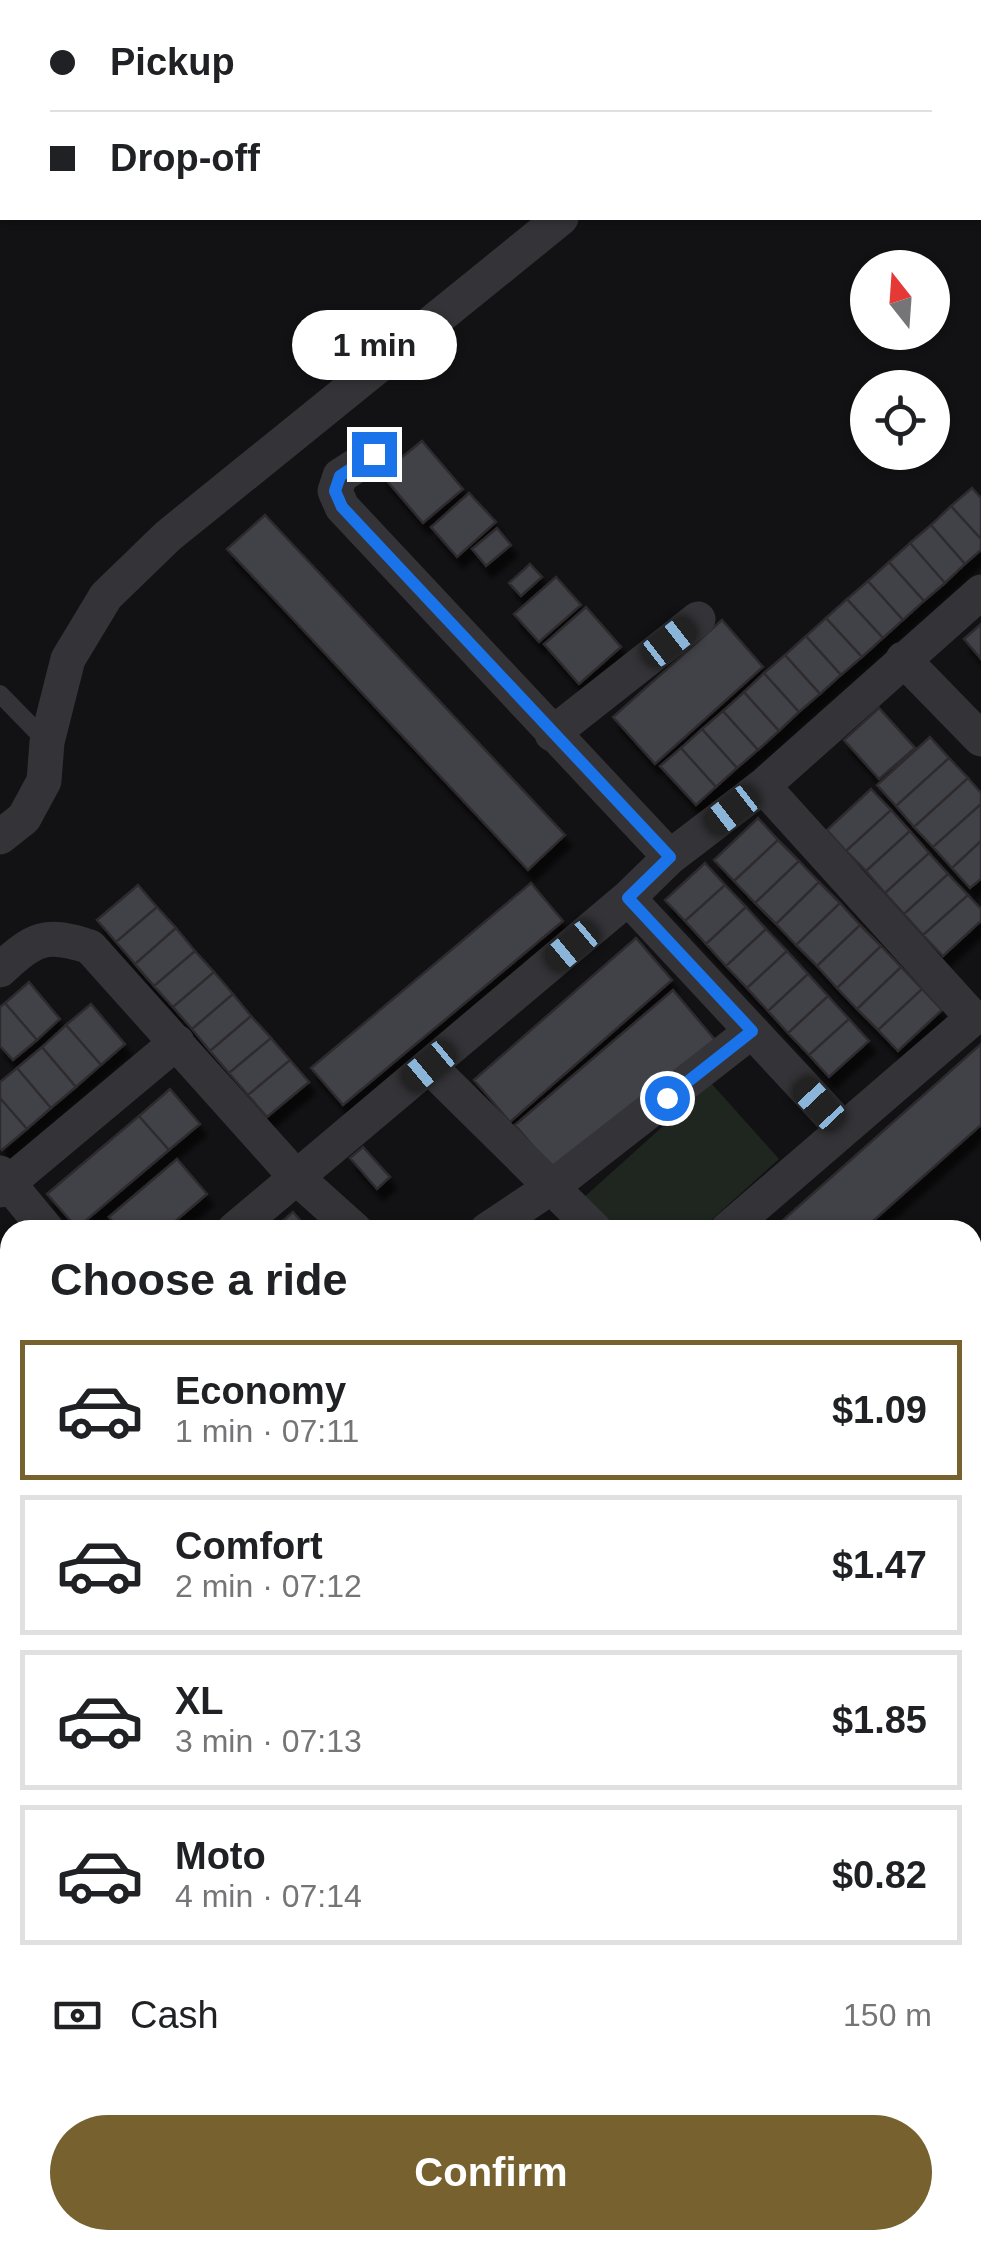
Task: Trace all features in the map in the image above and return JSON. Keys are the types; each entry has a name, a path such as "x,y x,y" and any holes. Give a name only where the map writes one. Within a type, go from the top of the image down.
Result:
{"street":[{"path":"0,837 24,818 44,782 48,742 68,660 106,596 168,536 552,220"},
{"path":"374,454 340,476 335,491 342,507 670,857"},
{"path":"246,1220 628,898 670,857 762,786 981,592"},
{"path":"552,734 698,620"},
{"path":"903,660 981,739"},
{"path":"738,1220 977,1014 762,786"},
{"path":"628,898 842,1128"},
{"path":"0,970 24,948 55,935 90,947 296,1178 344,1220"},
{"path":"502,1220 553,1186 752,1031"},
{"path":"38,1220 3,1182 178,1042"},
{"path":"429,1066 585,1220"}],"lane":[{"path":"0,694 48,742"}],"shaded area":[{"path":"711,1083 779,1159 711,1220 600,1220 581,1200"}],"building":[{"path":"422,441 463,489 423,523 381,474"},
{"path":"972,488 981,498 981,539 951,506"},
{"path":"469,493 496,522 457,557 431,527"},
{"path":"951,506 981,539 981,550 965,564 931,525"},
{"path":"265,515 565,835 528,870 227,549"},
{"path":"931,525 965,564 945,583 910,543"},
{"path":"497,528 511,545 486,566 472,549"},
{"path":"910,543 945,583 924,601 889,562"},
{"path":"889,562 924,601 903,620 868,581"},
{"path":"530,564 542,577 521,596 509,583"},
{"path":"556,577 581,605 539,642 514,614"},
{"path":"868,581 903,620 883,638 847,599"},
{"path":"847,599 883,638 862,657 826,618"},
{"path":"586,607 621,647 579,684 544,644"},
{"path":"826,618 862,657 841,675 806,636"},
{"path":"722,620 763,667 655,764 613,717"},
{"path":"981,624 981,659 964,639"},
{"path":"806,636 841,675 820,694 785,655"},
{"path":"785,655 820,694 799,712 764,673"},
{"path":"764,673 799,712 779,731 744,692"},
{"path":"744,692 779,731 758,750 723,711"},
{"path":"879,708 915,748 879,779 844,740"},
{"path":"723,711 758,750 737,768 702,729"},
{"path":"702,729 737,768 716,787 681,748"},
{"path":"930,737 949,758 896,806 877,785"},
{"path":"681,748 716,787 696,805 660,766"},
{"path":"949,758 968,778 914,827 896,806"},
{"path":"968,778 981,793 981,804 933,847 914,827"},
{"path":"871,789 891,810 846,851 827,830"},
{"path":"981,804 981,841 952,868 933,847"},
{"path":"891,810 910,831 866,871 846,851"},
{"path":"758,818 778,840 734,881 714,860"},
{"path":"910,831 929,853 885,893 866,871"},
{"path":"778,840 799,861 755,903 734,881"},
{"path":"981,841 981,879 970,888 952,868"},
{"path":"929,853 948,874 904,914 885,893"},
{"path":"799,861 819,882 776,924 755,903"},
{"path":"705,863 725,885 685,921 665,900"},
{"path":"948,874 968,895 923,935 904,914"},
{"path":"819,882 840,903 796,945 776,924"},
{"path":"531,883 563,921 343,1105 311,1068"},
{"path":"138,885 157,907 116,942 97,920"},
{"path":"725,885 746,907 706,944 685,921"},
{"path":"968,895 981,909 981,921 943,956 923,935"},
{"path":"840,903 860,925 817,966 796,945"},
{"path":"157,907 176,928 135,964 116,942"},
{"path":"746,907 766,929 726,966 706,944"},
{"path":"860,925 881,946 837,988 817,966"},
{"path":"176,928 195,951 154,986 135,964"},
{"path":"766,929 787,951 747,988 726,966"},
{"path":"636,938 672,980 510,1122 474,1080"},
{"path":"881,946 901,967 857,1009 837,988"},
{"path":"195,951 214,972 173,1007 154,986"},
{"path":"787,951 808,974 768,1011 747,988"},
{"path":"901,967 922,989 878,1030 857,1009"},
{"path":"214,972 233,994 192,1029 173,1007"},
{"path":"808,974 828,996 788,1033 768,1011"},
{"path":"29,982 60,1019 37,1040 5,1003"},
{"path":"922,989 942,1010 898,1051 878,1030"},
{"path":"673,990 716,1041 558,1175 515,1125"},
{"path":"233,994 251,1016 210,1051 192,1029"},
{"path":"828,996 849,1019 809,1055 788,1033"},
{"path":"5,1003 37,1040 13,1060 0,1046 0,1007"},
{"path":"91,1004 125,1044 101,1065 66,1025"},
{"path":"251,1016 271,1038 229,1073 210,1051"},
{"path":"849,1019 869,1041 829,1077 809,1055"},
{"path":"66,1025 101,1065 76,1087 42,1047"},
{"path":"271,1038 290,1060 248,1095 229,1073"},
{"path":"981,1044 981,1125 874,1220 783,1220"},
{"path":"42,1047 76,1087 51,1108 17,1068"},
{"path":"290,1060 309,1082 267,1117 248,1095"},
{"path":"17,1068 51,1108 27,1129 0,1098 0,1082"},
{"path":"170,1089 200,1124 169,1150 139,1116"},
{"path":"0,1098 27,1129 2,1150 0,1148"},
{"path":"139,1116 169,1150 86,1220 70,1220 47,1194"},
{"path":"363,1147 390,1177 377,1189 350,1158"},
{"path":"177,1159 207,1194 177,1220 109,1217"},
{"path":"293,1212 300,1220 284,1220"}],"route":[{"path":"374,454 340,476 335,491 342,507 670,857 628,898 752,1031 667,1098"}]}
